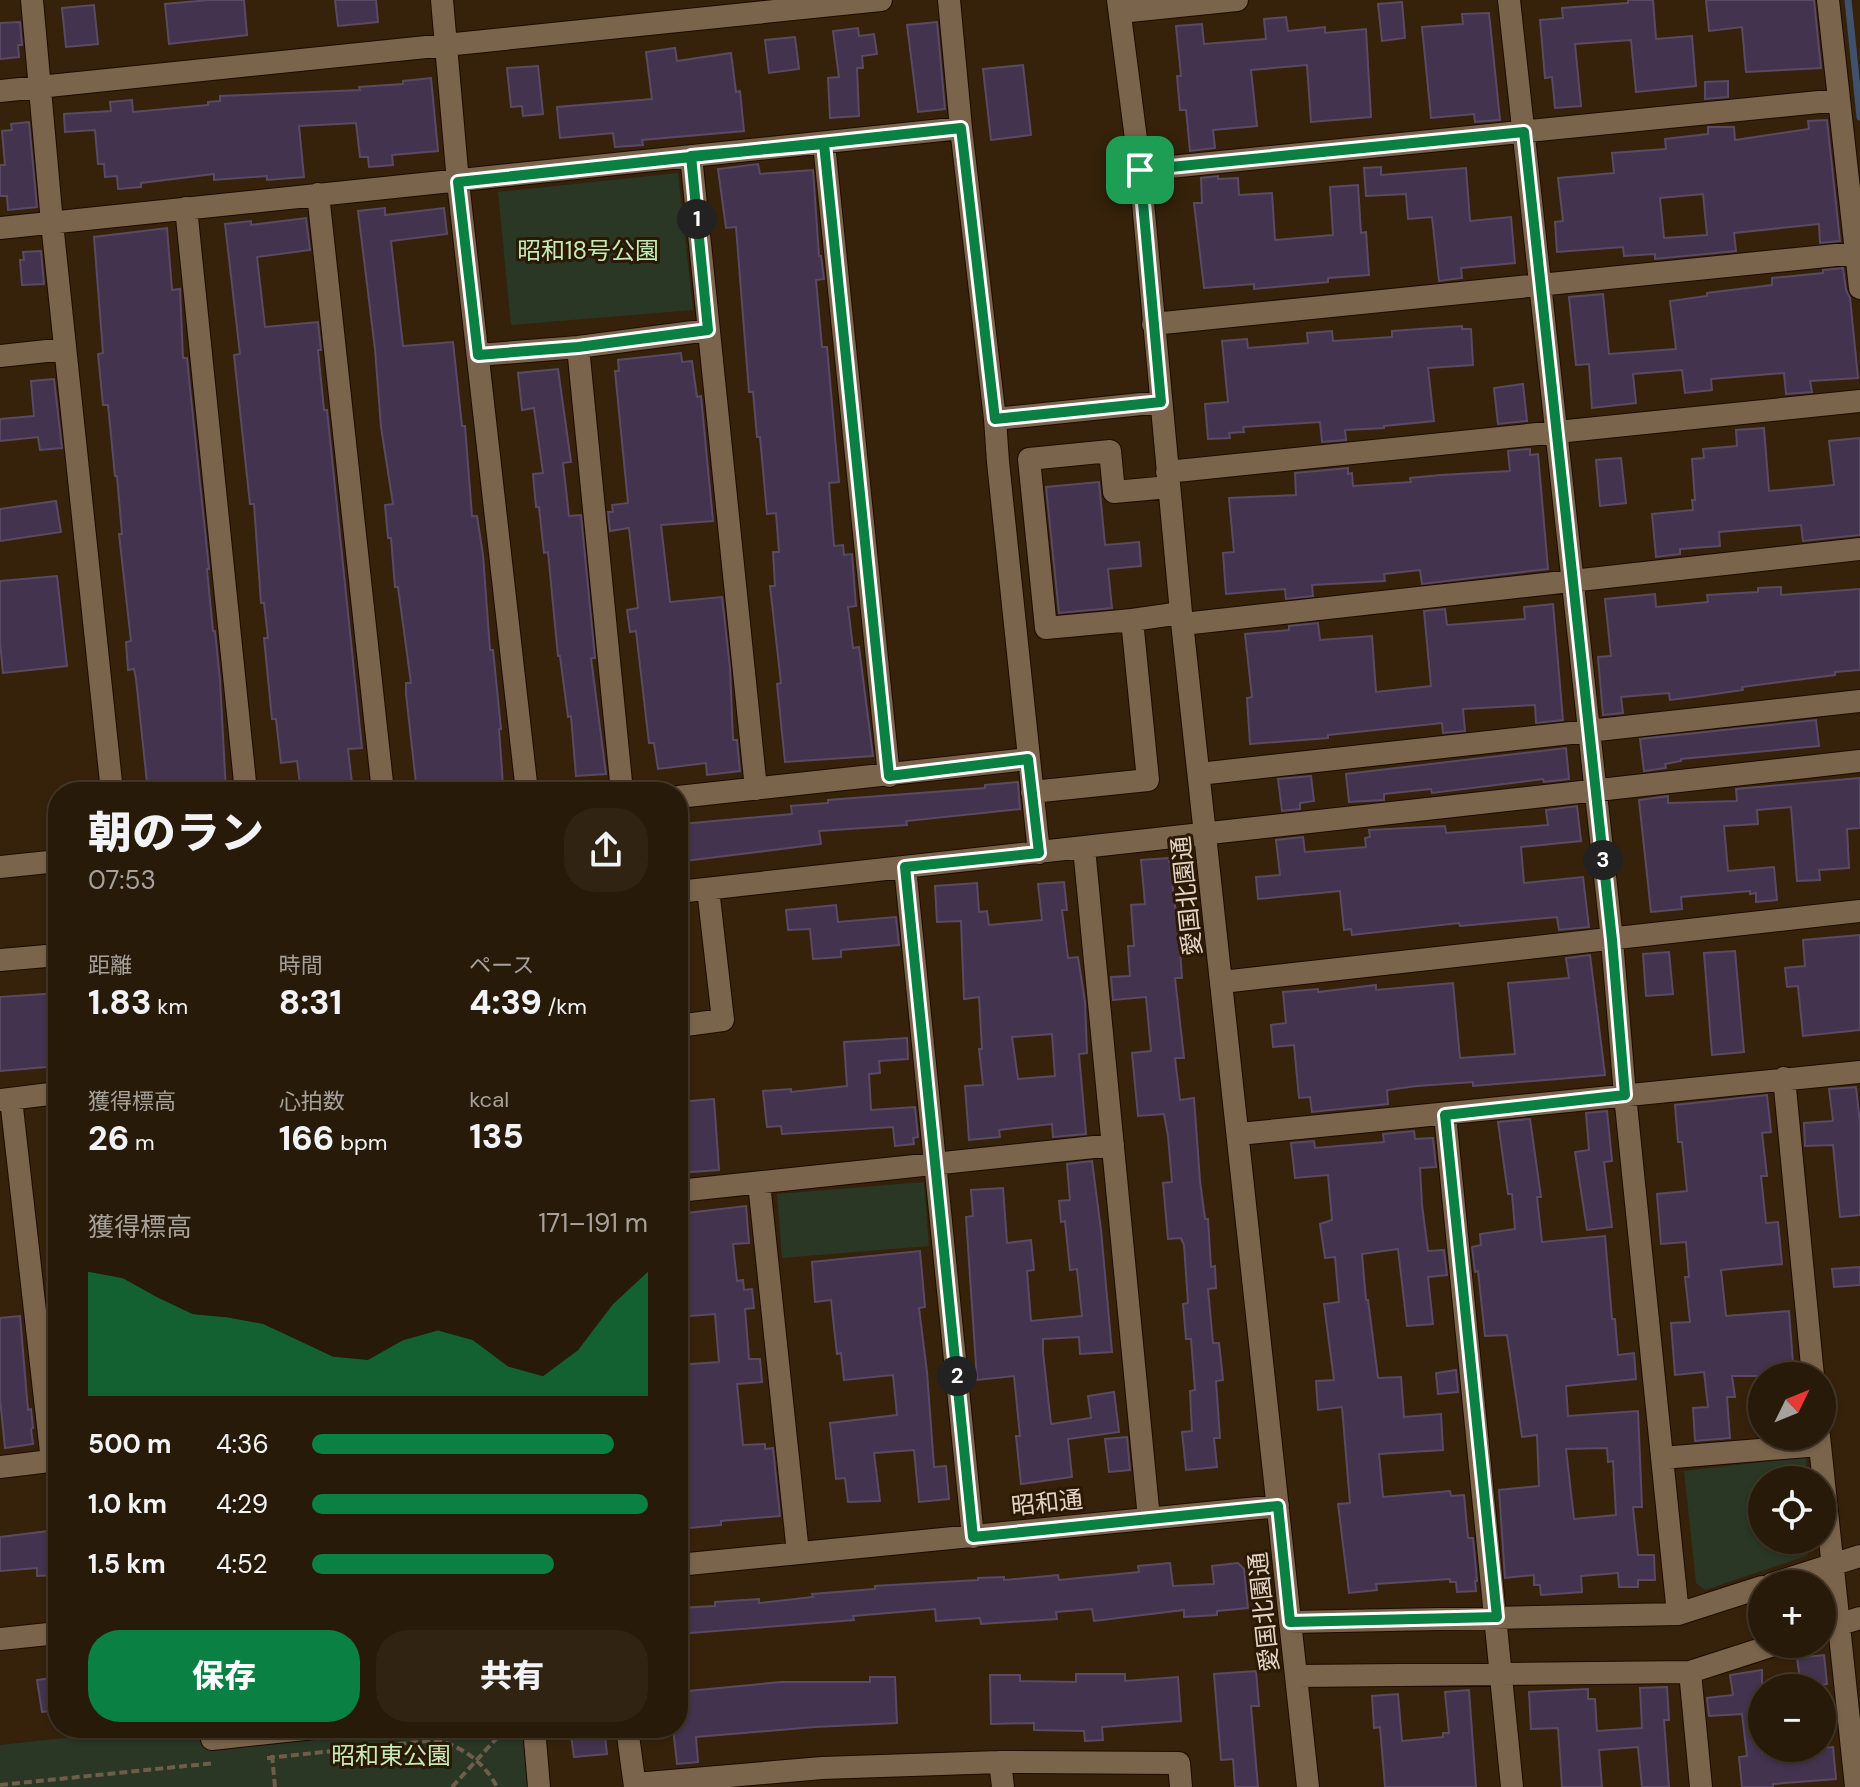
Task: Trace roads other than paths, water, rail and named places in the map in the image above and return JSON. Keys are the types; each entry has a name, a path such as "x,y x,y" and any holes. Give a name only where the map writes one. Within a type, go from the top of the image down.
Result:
{"street":[{"path":"32,0 52,223 111,782"},
{"path":"442,0 458,182 526,782"},
{"path":"0,91 881,0"},
{"path":"949,0 1039,853"},
{"path":"1119,6 1237,0"},
{"path":"1509,0 1612,940 1678,1614"},
{"path":"1828,0 1860,288"},
{"name":"愛国北園通","path":"1119,6 1140,170 1182,619 1308,1787"},
{"path":"1140,170 1839,100"},
{"path":"0,228 961,128"},
{"path":"824,144 889,776"},
{"path":"691,156 756,789"},
{"path":"318,194 382,782"},
{"path":"186,208 245,782"},
{"path":"1153,324 1856,253"},
{"path":"478,355 578,347 708,330"},
{"path":"578,347 621,782"},
{"path":"0,356 65,349"},
{"path":"998,462 1110,451 1114,492 1168,480 1860,401"},
{"path":"995,419 1161,402"},
{"path":"1029,459 1046,628"},
{"path":"1015,631 1572,583 1860,549"},
{"path":"1032,792 1148,780 1132,620"},
{"path":"1199,774 1860,701"},
{"path":"688,796 1028,759"},
{"path":"688,891 1860,761"},
{"path":"1084,848 1149,1519"},
{"path":"0,867 48,862"},
{"path":"905,867 973,1537"},
{"path":"688,1025 723,1020 708,889"},
{"path":"1222,982 1860,911"},
{"path":"0,960 48,956"},
{"path":"1239,1134 1860,1072"},
{"path":"1784,1078 1812,1362"},
{"path":"48,1094 6,1099 48,1409"},
{"path":"1445,1115 1512,1787"},
{"path":"688,1190 1113,1145"},
{"path":"759,1183 798,1553"},
{"path":"1662,1458 1748,1449"},
{"path":"1820,1450 1856,1787"},
{"path":"0,1467 48,1462"},
{"name":"昭和通","path":"688,1564 1278,1506"},
{"path":"1816,1570 1860,1556"},
{"path":"1290,1622 1678,1614 1748,1592"},
{"path":"0,1639 48,1634"},
{"path":"1297,1676 1690,1672 1748,1653"},
{"path":"1690,1672 1701,1787"},
{"path":"535,1738 539,1787"},
{"path":"628,1738 635,1786 823,1777 1000,1762 1179,1763 1181,1787"},
{"path":"1000,1762 1003,1787"}],"waterway":[{"path":"1848,0 1860,117"}],"park label":[{"name":"昭和18号公園","path":"588,251"},
{"name":"昭和東公園","path":"391,1756"}]}
